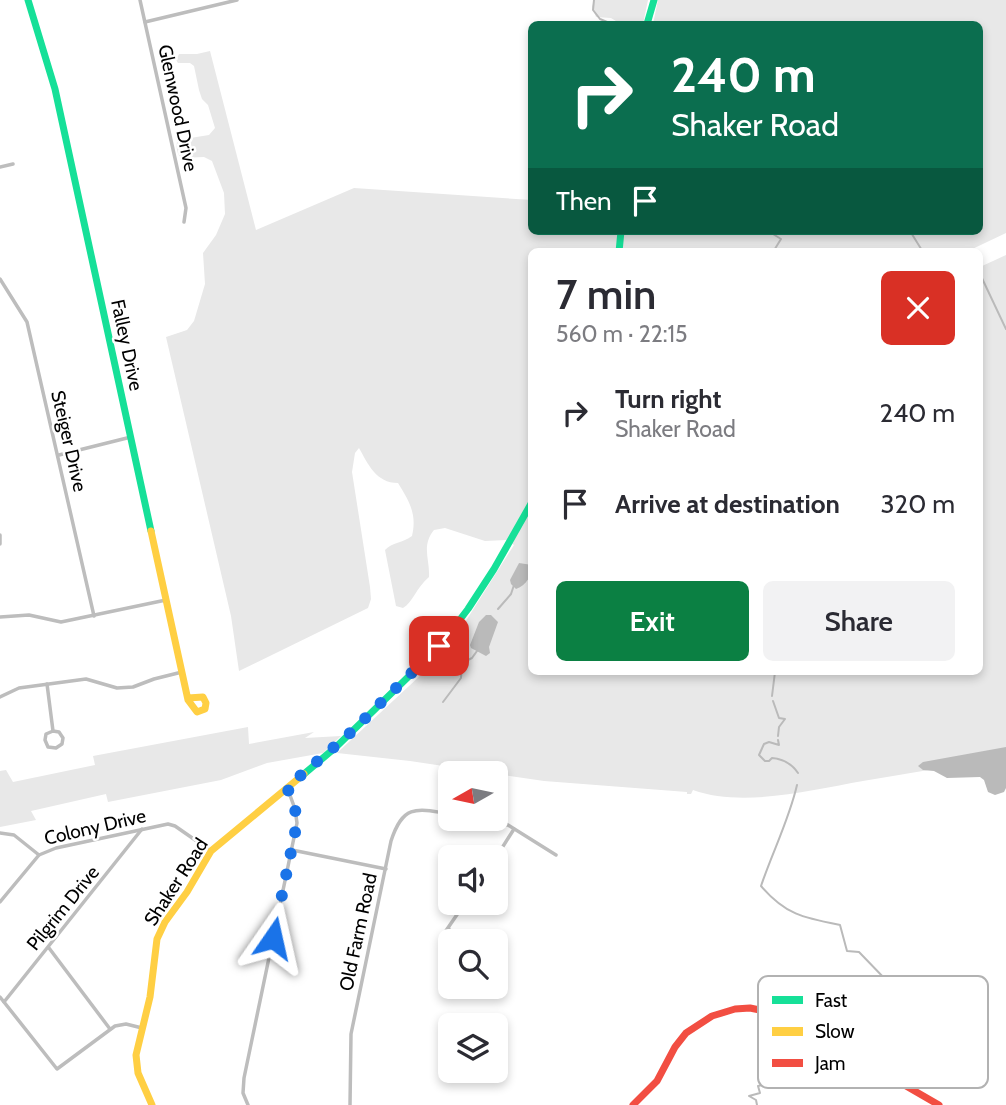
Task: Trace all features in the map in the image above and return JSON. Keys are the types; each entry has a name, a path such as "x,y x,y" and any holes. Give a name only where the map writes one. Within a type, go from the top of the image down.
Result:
{"street":[{"name":"Falley Drive","path":"28,0 55,89 188,698"},
{"name":"Glenwood Drive","path":"140,0 186,208 184,222"},
{"path":"145,22 237,0"},
{"path":"648,21 654,0"},
{"path":"0,167 13,164"},
{"name":"Steiger Drive","path":"0,279 27,323 94,616"},
{"path":"59,455 131,437"},
{"name":"Shaker Road","path":"152,1105 142,1085 137,1064 159,931 192,885 211,851 353,731 424,663 450,634 494,569 528,509"},
{"path":"0,536 0,544"},
{"path":"0,617 29,615 61,622 167,600"},
{"path":"0,697 19,688 86,679 124,688 183,672"},
{"path":"47,684 53,730"},
{"path":"53,730 59,732 63,738 62,744 56,748 48,747 45,742 46,734 53,730"},
{"path":"248,1105 243,1093 244,1078 297,816 287,787"},
{"name":"Old Farm Road","path":"350,1105 351,1034 391,841 402,816 422,810 438,812"},
{"name":"Colony Drive","path":"0,902 39,855 56,848 172,825 211,851"},
{"path":"508,825 556,855"},
{"path":"504,845 514,828"},
{"name":"Pilgrim Drive","path":"4,1002 142,830"},
{"path":"0,833 14,835 39,855"},
{"path":"291,849 386,869"},
{"path":"449,929 458,915"},
{"path":"49,948 110,1029"},
{"path":"0,997 57,1069 120,1024 142,1028"},
{"path":"633,1105 657,1081 683,1036 717,1014 742,1008 758,1009"},
{"path":"909,1088 939,1105"}],"shaded area":[{"path":"594,0 648,0 644,21 616,21 596,17 592,7"},
{"path":"658,0 1006,0 1006,233 974,248 528,248 528,675 983,675 983,266 1006,255 1006,757 800,793 733,797 693,790 691,794 687,794 508,776 508,761 438,761 438,765 337,753 423,673 462,627 514,545 506,540 485,541 445,528 434,530 427,547 429,577 403,608 396,606 385,550 412,536 413,515 398,483 378,476 359,448 355,453 352,472 370,587 371,599 368,608 239,671 231,616 166,337 187,330 194,321 205,284 203,253 216,235 225,214 224,193 212,161 204,157 181,158 178,152 178,140 209,135 215,128 208,105 202,99 194,66 190,63 178,63 176,60 179,54 210,51 256,230 354,188 528,200 528,235 983,235 983,21 654,21"},
{"path":"519,563 528,564 526,582 516,589 510,580"},
{"path":"486,615 491,615 498,622 489,647 490,653 486,656 470,645 479,622"},
{"path":"248,727 249,744 314,732 305,738 341,736 323,753 267,763 221,780 108,802 106,794 31,811 36,820 0,827 0,771 6,770 13,782 95,765 93,756"},
{"path":"1006,747 1006,788 1004,792 995,795 988,792 984,780 980,777 947,778 918,766 923,762"}],"waterway":[{"path":"594,0 593,10 605,21"},
{"path":"775,235 781,239 775,248"},
{"path":"912,235 921,248"},
{"path":"983,280 1006,329"},
{"path":"498,609 511,594 514,585"},
{"path":"443,702 461,678 462,663 472,658 477,651"},
{"path":"772,696 775,675"},
{"path":"773,701 779,718 785,719 779,727 778,736"},
{"path":"778,740 779,745 769,742 764,744 759,755 765,761 772,758 783,761 798,773"},
{"path":"797,785 790,811 761,886 770,896 796,914 840,925 847,951 859,952 882,976"},
{"path":"757,1105 756,1100 749,1096 760,1093 759,1088"}],"traffic: fast":[{"path":"28,0 55,89 151,531"},
{"path":"648,21 654,0"},
{"path":"619,248 621,235"},
{"path":"304,774 336,747 439,647 494,569 528,509"}],"traffic: slow":[{"path":"151,531 188,700 197,712 205,709 203,697 188,698"},
{"path":"152,1105 138,1073 136,1055 150,997 157,939 211,851 304,774"}],"traffic: jam":[{"path":"633,1105 657,1081 675,1047 686,1033 712,1016 735,1009 758,1010"},
{"path":"910,1088 939,1105"}],"route":[{"path":"273,938 297,823 287,787 347,736 439,646"}]}
